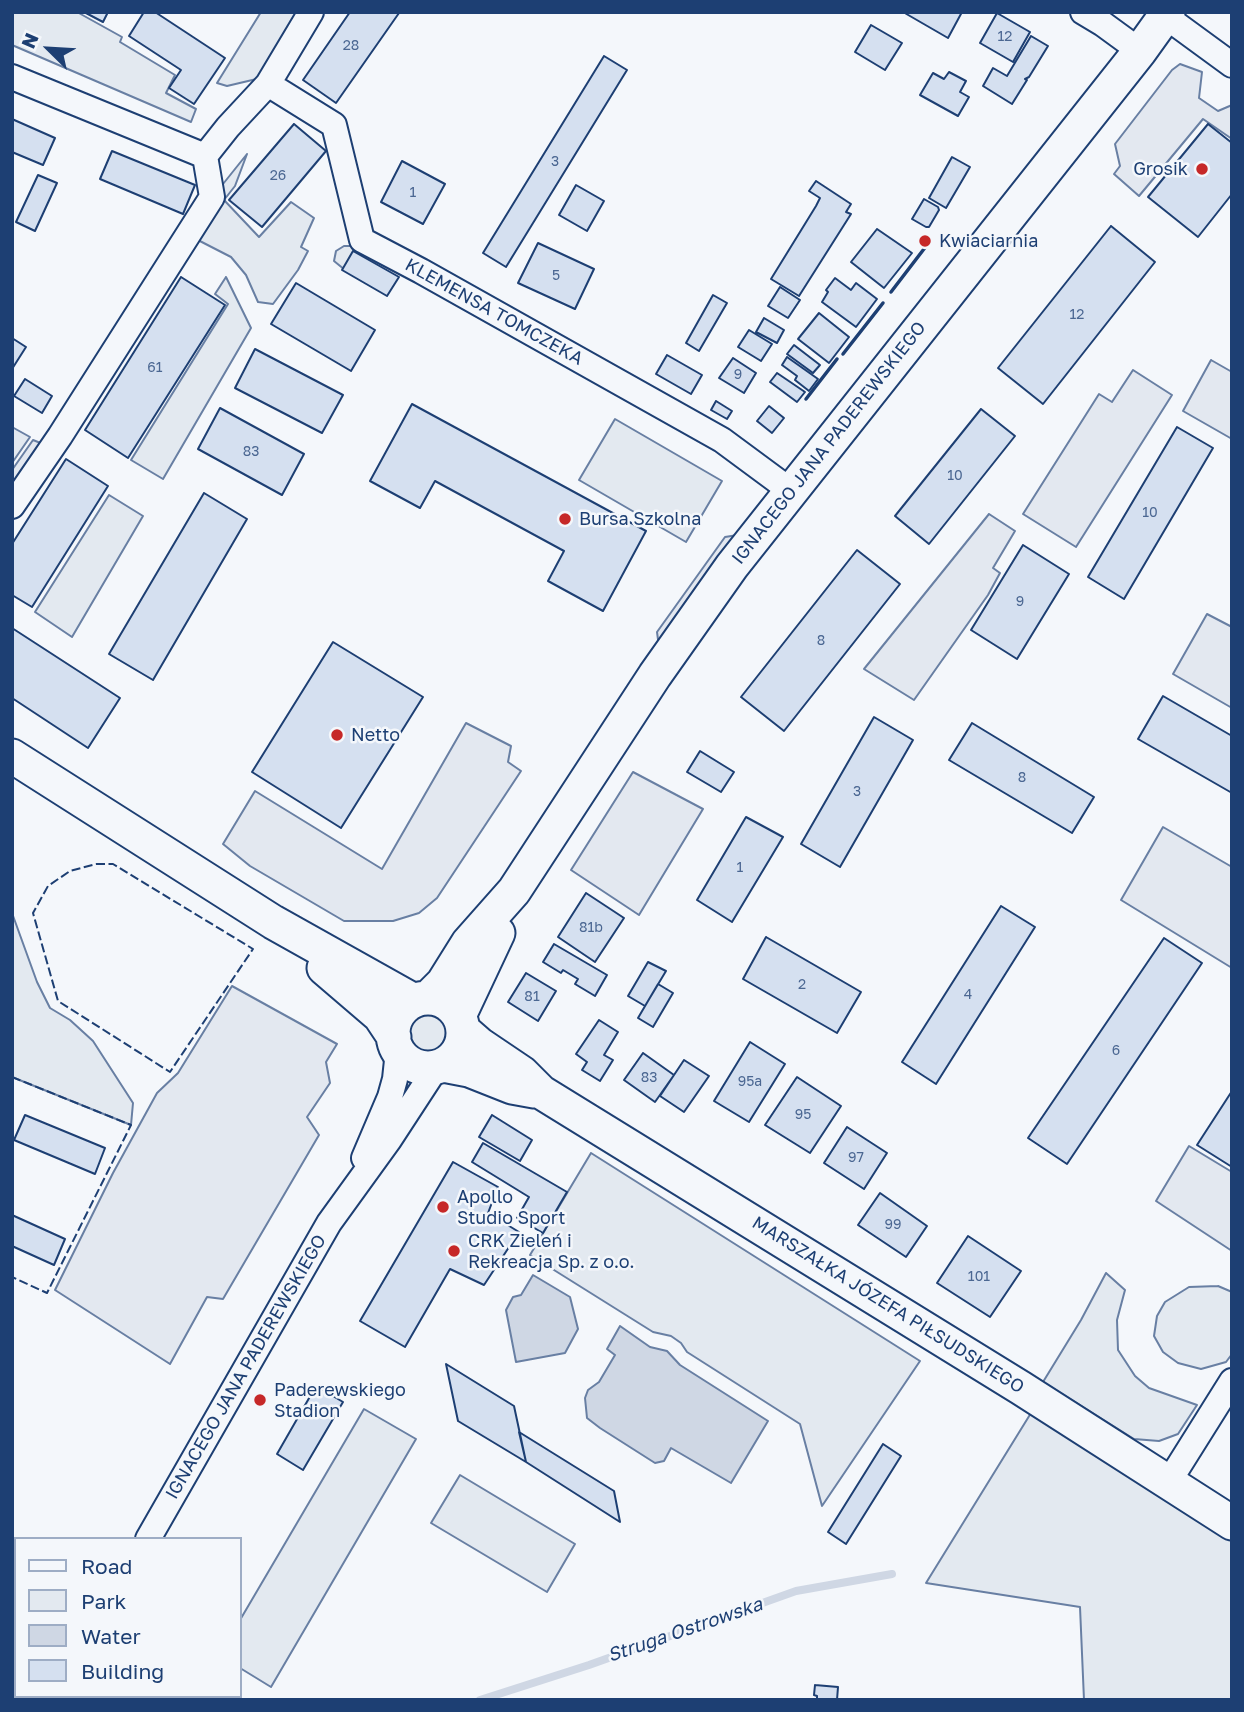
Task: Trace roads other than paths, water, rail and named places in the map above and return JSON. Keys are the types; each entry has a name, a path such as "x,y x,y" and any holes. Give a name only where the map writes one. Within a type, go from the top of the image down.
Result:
{"street":[{"path":"12,506 212,197 205,156 268,85 311,12"},
{"path":"1083,12 1140,51"},
{"path":"1166,14 1232,65"},
{"name":"IGNACEGO JANA PADEREWSKIEGO","path":"514,891 671,653 732,566 1140,51 1166,14"},
{"path":"12,77 205,156"},
{"name":"KLEMENSA TOMCZEKA","path":"268,85 334,125 362,240 722,440 791,491"},
{"path":"12,756 273,922 421,1000 443,1001 479,1044 522,1073 541,1092"},
{"path":"346,1197 390,1097 398,1016 443,983 468,943 514,891"},
{"path":"346,1197 439,1066 459,1051 461,1023 474,979 492,947 514,891"},
{"path":"273,922 380,1016 396,1044 414,1065 469,1070 512,1087 541,1092"},
{"name":"MARSZAŁKA JÓZEFA PIŁSUDSKIEGO","path":"541,1092 1021,1388 1232,1523"},
{"name":"IGNACEGO JANA PADEREWSKIEGO","path":"149,1537 346,1197"},
{"path":"1168,1483 1232,1381"}],"water":[{"path":"533,1275 570,1297 578,1329 565,1353 516,1362 506,1310 513,1297 521,1295"},
{"path":"620,1326 650,1347 667,1351 680,1365 768,1421 731,1483 671,1448 664,1461 655,1463 587,1418 585,1398 588,1390 599,1382 615,1355 607,1349"}],"waterway":[{"name":"Struga Ostrowska","path":"480,1700 589,1665 796,1591 892,1574"},
{"name":"Struga Ostrowska","path":"202,1698 206,1700"}],"place":[{"name":"Grosik","path":"1202,169"},
{"name":"Kwiaciarnia","path":"925,241"},
{"name":"Bursa Szkolna","path":"565,519"},
{"name":"Netto","path":"337,735"},
{"name":"Apollo Studio Sport","path":"443,1207"},
{"name":"CRK Zieleń i Rekreacja Sp. z o.o.","path":"454,1251"},
{"name":"Paderewskiego Stadion","path":"260,1400"}]}
